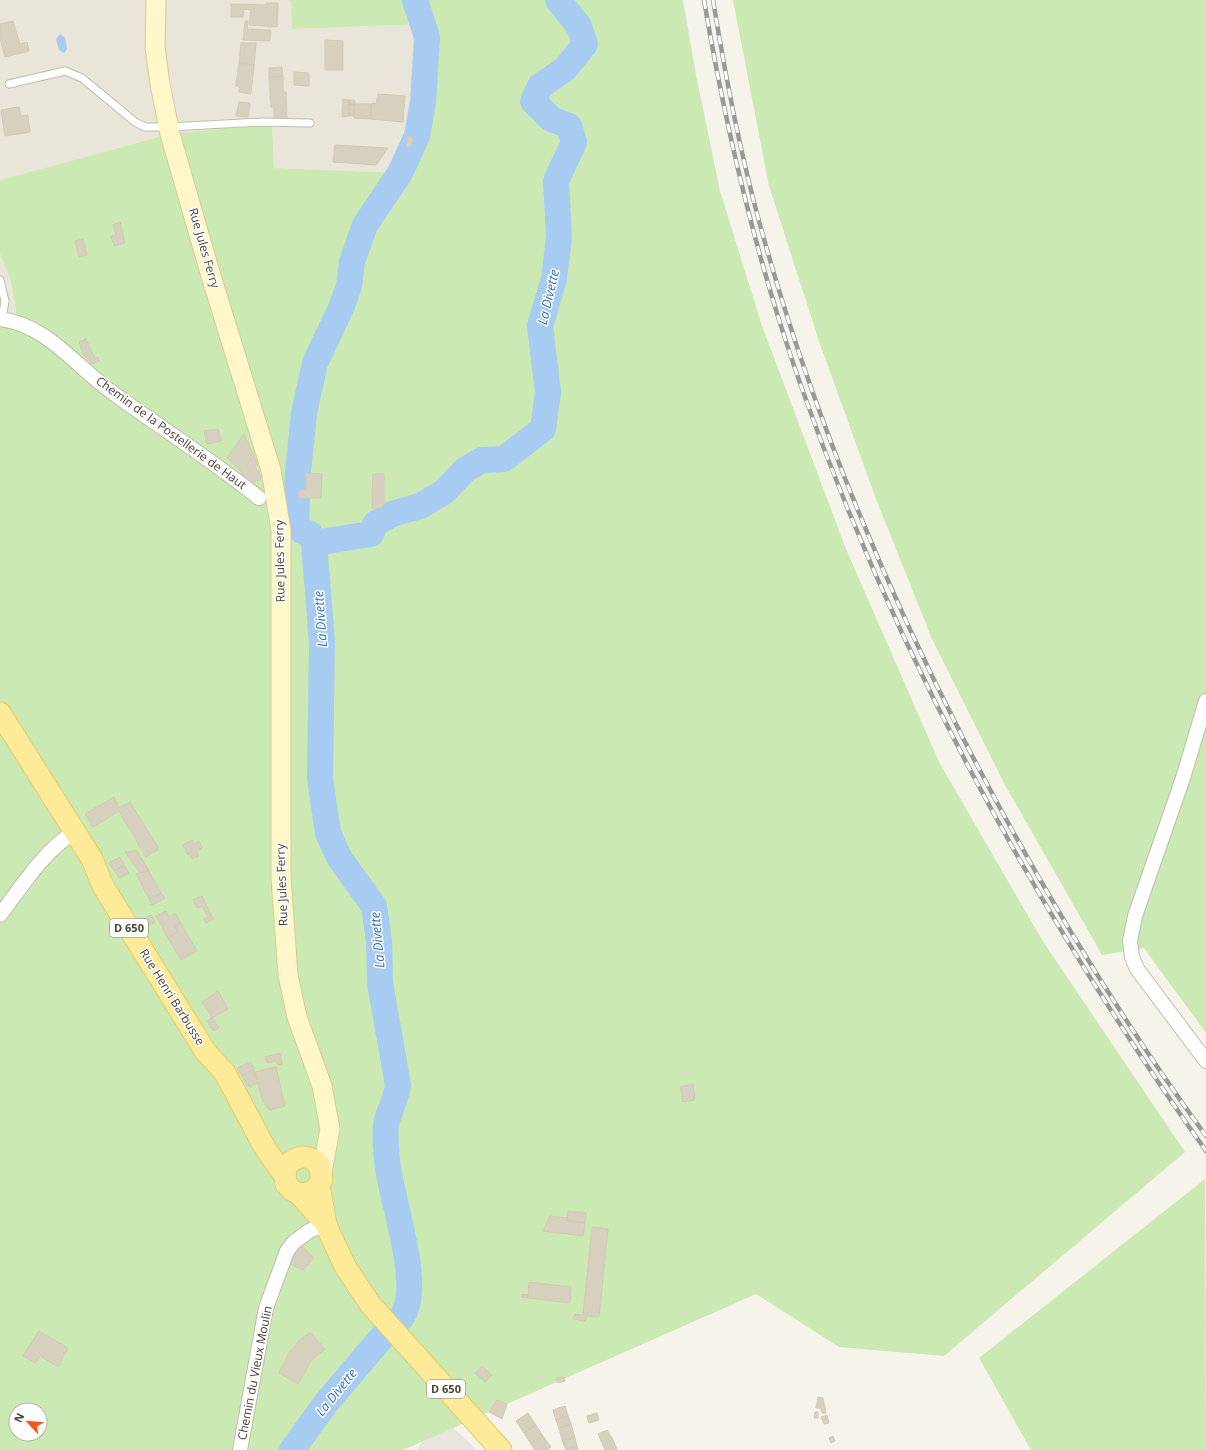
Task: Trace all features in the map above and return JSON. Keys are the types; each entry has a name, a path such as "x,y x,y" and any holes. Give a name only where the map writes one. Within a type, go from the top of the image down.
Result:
{"main road":[{"name":"Rue Jules Ferry","path":"156,0 155,47 160,84 169,127 212,276 271,470 281,530 281,878 284,935 288,975 297,1017 322,1086 330,1129 321,1179"},
{"name":"Rue Henri Barbusse","path":"0,713 92,859 103,886 205,1051 225,1073 261,1140 277,1154 294,1165"},
{"name":"Rue Jules Ferry","path":"294,1165 318,1142 326,1109"},
{"path":"315,1160 321,1179 314,1190 307,1194 299,1194 286,1184 294,1165 315,1160"},
{"name":"D 650","path":"321,1179 326,1224"},
{"name":"D 650","path":"299,1194 326,1224 345,1266 370,1304 501,1450"}],"street":[{"name":"Chemin de la Postellerie de Haut","path":"1,319 18,323 54,341 111,392 233,477 259,498"},
{"path":"1206,701 1183,778 1135,916 1130,941 1132,957 1137,969 1206,1061"},
{"path":"0,915 38,865 57,844 74,832"},
{"name":"Chemin du Vieux Moulin","path":"240,1450 266,1308 285,1258 294,1242 309,1231 326,1224"}],"lane":[{"path":"9,84 65,71 82,78 135,122 145,127 262,122 310,123"},
{"name":"Chemin de la Postellerie de Haut","path":"0,280 5,301 1,319"}],"shaded area":[{"path":"0,0 287,0 291,1 292,29 424,24 427,37 423,102 417,136 400,173 274,168 272,125 170,134 0,180"},
{"path":"0,254 11,281 18,323 0,319"},
{"path":"438,1414 474,1447 475,1450 417,1450"}],"green space":[{"path":"287,0 683,0 696,75 720,191 762,326 846,549 939,762 1042,940 1185,1152 944,1356 839,1347 756,1294 403,1450 0,1450 0,319 18,323 11,281 0,254 0,180 170,134 272,124 274,168 400,173 417,136 423,102 427,37 424,24 292,29 291,1"},
{"path":"733,0 1206,0 1206,1033 1144,948 1102,955 1005,785 932,639 876,499 820,344 769,186"},
{"path":"1205,1179 1206,1450 1031,1450 979,1358"}],"water":[{"path":"60,34 65,38 67,49 64,53 59,50 56,39"}],"building":[{"path":"266,3 278,3 277,27 249,25 251,10 244,9 243,17 231,17 231,4 266,5"},
{"path":"13,21 20,44 27,42 29,51 5,57 0,38 0,24"},
{"path":"245,21 248,21 247,29 271,30 270,41 243,40"},
{"path":"325,40 343,41 343,70 325,70"},
{"path":"241,43 256,43 254,65 239,63"},
{"path":"239,63 254,65 251,94 239,92 239,87 236,86"},
{"path":"282,67 283,76 269,77 269,68"},
{"path":"294,72 309,73 309,86 294,85"},
{"path":"283,76 283,91 286,92 287,118 274,118 274,107 271,107 269,77"},
{"path":"378,94 405,96 403,122 370,119 372,103 376,104"},
{"path":"343,99 349,100 349,116 342,117"},
{"path":"349,100 355,100 355,105 349,104"},
{"path":"239,102 250,103 248,117 236,116"},
{"path":"349,104 355,105 354,116 349,116"},
{"path":"355,104 371,104 370,119 354,118"},
{"path":"19,107 21,116 28,115 30,132 5,136 1,110"},
{"path":"408,136 413,137 411,147 406,146"},
{"path":"335,145 388,148 376,165 333,162"},
{"path":"120,222 125,243 114,246 111,236 116,235 113,225"},
{"path":"83,239 87,255 79,257 75,241"},
{"path":"86,339 95,359 98,357 99,361 92,364 82,352 79,342"},
{"path":"218,429 221,441 207,444 204,431"},
{"path":"244,434 258,465 255,466 262,478 249,485 239,469 227,458"},
{"path":"306,473 322,474 321,498 299,498 299,490 306,490"},
{"path":"373,474 384,474 384,506 381,508 372,508"},
{"path":"114,797 119,808 130,802 159,849 146,857 119,811 93,827 85,814"},
{"path":"192,840 194,844 199,841 202,848 197,851 199,856 192,859 190,854 188,855 183,845"},
{"path":"137,851 149,871 140,873 125,852"},
{"path":"120,857 124,865 114,871 109,863"},
{"path":"124,865 129,873 119,878 114,871"},
{"path":"149,871 161,893 149,899 136,874"},
{"path":"161,893 165,898 152,905 149,899"},
{"path":"202,896 213,919 206,923 204,919 208,917 202,906 197,908 193,899"},
{"path":"166,911 169,917 175,913 181,923 175,927 178,931 168,938 156,916"},
{"path":"151,915 155,922 148,926 144,919"},
{"path":"181,923 197,951 181,960 168,938 178,931 175,927"},
{"path":"218,991 228,1009 212,1018 202,1002"},
{"path":"212,1018 219,1028 213,1031 207,1021"},
{"path":"280,1053 282,1064 278,1065 276,1061 267,1063 265,1057"},
{"path":"250,1062 255,1069 242,1076 237,1068"},
{"path":"276,1067 285,1106 270,1110 263,1102 255,1072"},
{"path":"253,1070 258,1083 250,1087 249,1085 247,1086 242,1076"},
{"path":"693,1084 695,1100 683,1102 680,1087"},
{"path":"568,1211 586,1213 585,1223 567,1221"},
{"path":"550,1216 568,1218 567,1221 585,1223 583,1236 543,1231"},
{"path":"592,1227 608,1229 599,1317 587,1316 585,1321 583,1321 573,1319 575,1314 583,1315"},
{"path":"301,1245 314,1258 303,1270 288,1263 295,1248"},
{"path":"529,1282 571,1287 570,1303 528,1298"},
{"path":"522,1294 528,1295 527,1298 521,1297"},
{"path":"39,1331 68,1348 58,1367 40,1356 36,1363 23,1356"},
{"path":"310,1332 325,1349 311,1361 298,1384 279,1373 289,1353 300,1340"},
{"path":"482,1366 492,1375 485,1382 475,1373"},
{"path":"564,1377 565,1381 558,1383 556,1378"},
{"path":"818,1397 823,1398 826,1413 822,1413 821,1408 816,1408"},
{"path":"497,1400 507,1404 502,1419 489,1412"},
{"path":"565,1406 568,1416 556,1420 553,1410"},
{"path":"815,1412 818,1412 818,1418 814,1418"},
{"path":"528,1413 536,1425 524,1433 516,1421"},
{"path":"597,1413 599,1420 589,1423 587,1416"},
{"path":"827,1415 829,1423 824,1424 821,1417"},
{"path":"568,1416 571,1424 559,1428 556,1420"},
{"path":"571,1424 575,1438 562,1440 559,1428"},
{"path":"536,1425 543,1436 531,1444 524,1433"},
{"path":"607,1430 612,1437 617,1450 605,1450 598,1434"},
{"path":"543,1436 551,1447 547,1450 535,1450 531,1444"},
{"path":"833,1436 835,1441 831,1443 829,1438"},
{"path":"575,1438 577,1446 566,1450 562,1440"},
{"path":"577,1446 578,1450 566,1450"}],"waterway":[{"name":"La Divette","path":"399,1320 407,1307 409,1289 408,1267 389,1176 385,1134 387,1120 395,1099 398,1085 380,983 379,941 374,906 340,859 328,833 320,778 322,642 314,543 310,534 302,531 296,524 298,472 304,413 315,363 341,308 349,286 352,262 365,225 400,173 417,136 423,102 427,37 415,0"},
{"name":"La Divette","path":"314,543 371,534 375,524 392,514 420,506 444,492 465,470 482,460 504,459 543,429 548,392 540,326 554,279 559,237 556,181 574,142 569,126 551,119 533,101 540,86 565,69 585,44 579,26 558,0"},
{"name":"La Divette","path":"292,1450 326,1403 383,1336"}],"railway":[{"path":"704,0 732,145 756,241 784,336 838,485 880,585 926,684 976,781 1029,876 1085,970 1144,1061 1206,1151"},
{"path":"713,0 745,166 778,288 823,421 875,551 903,614 964,740 1019,843 1108,992 1172,1089 1206,1136"}]}
